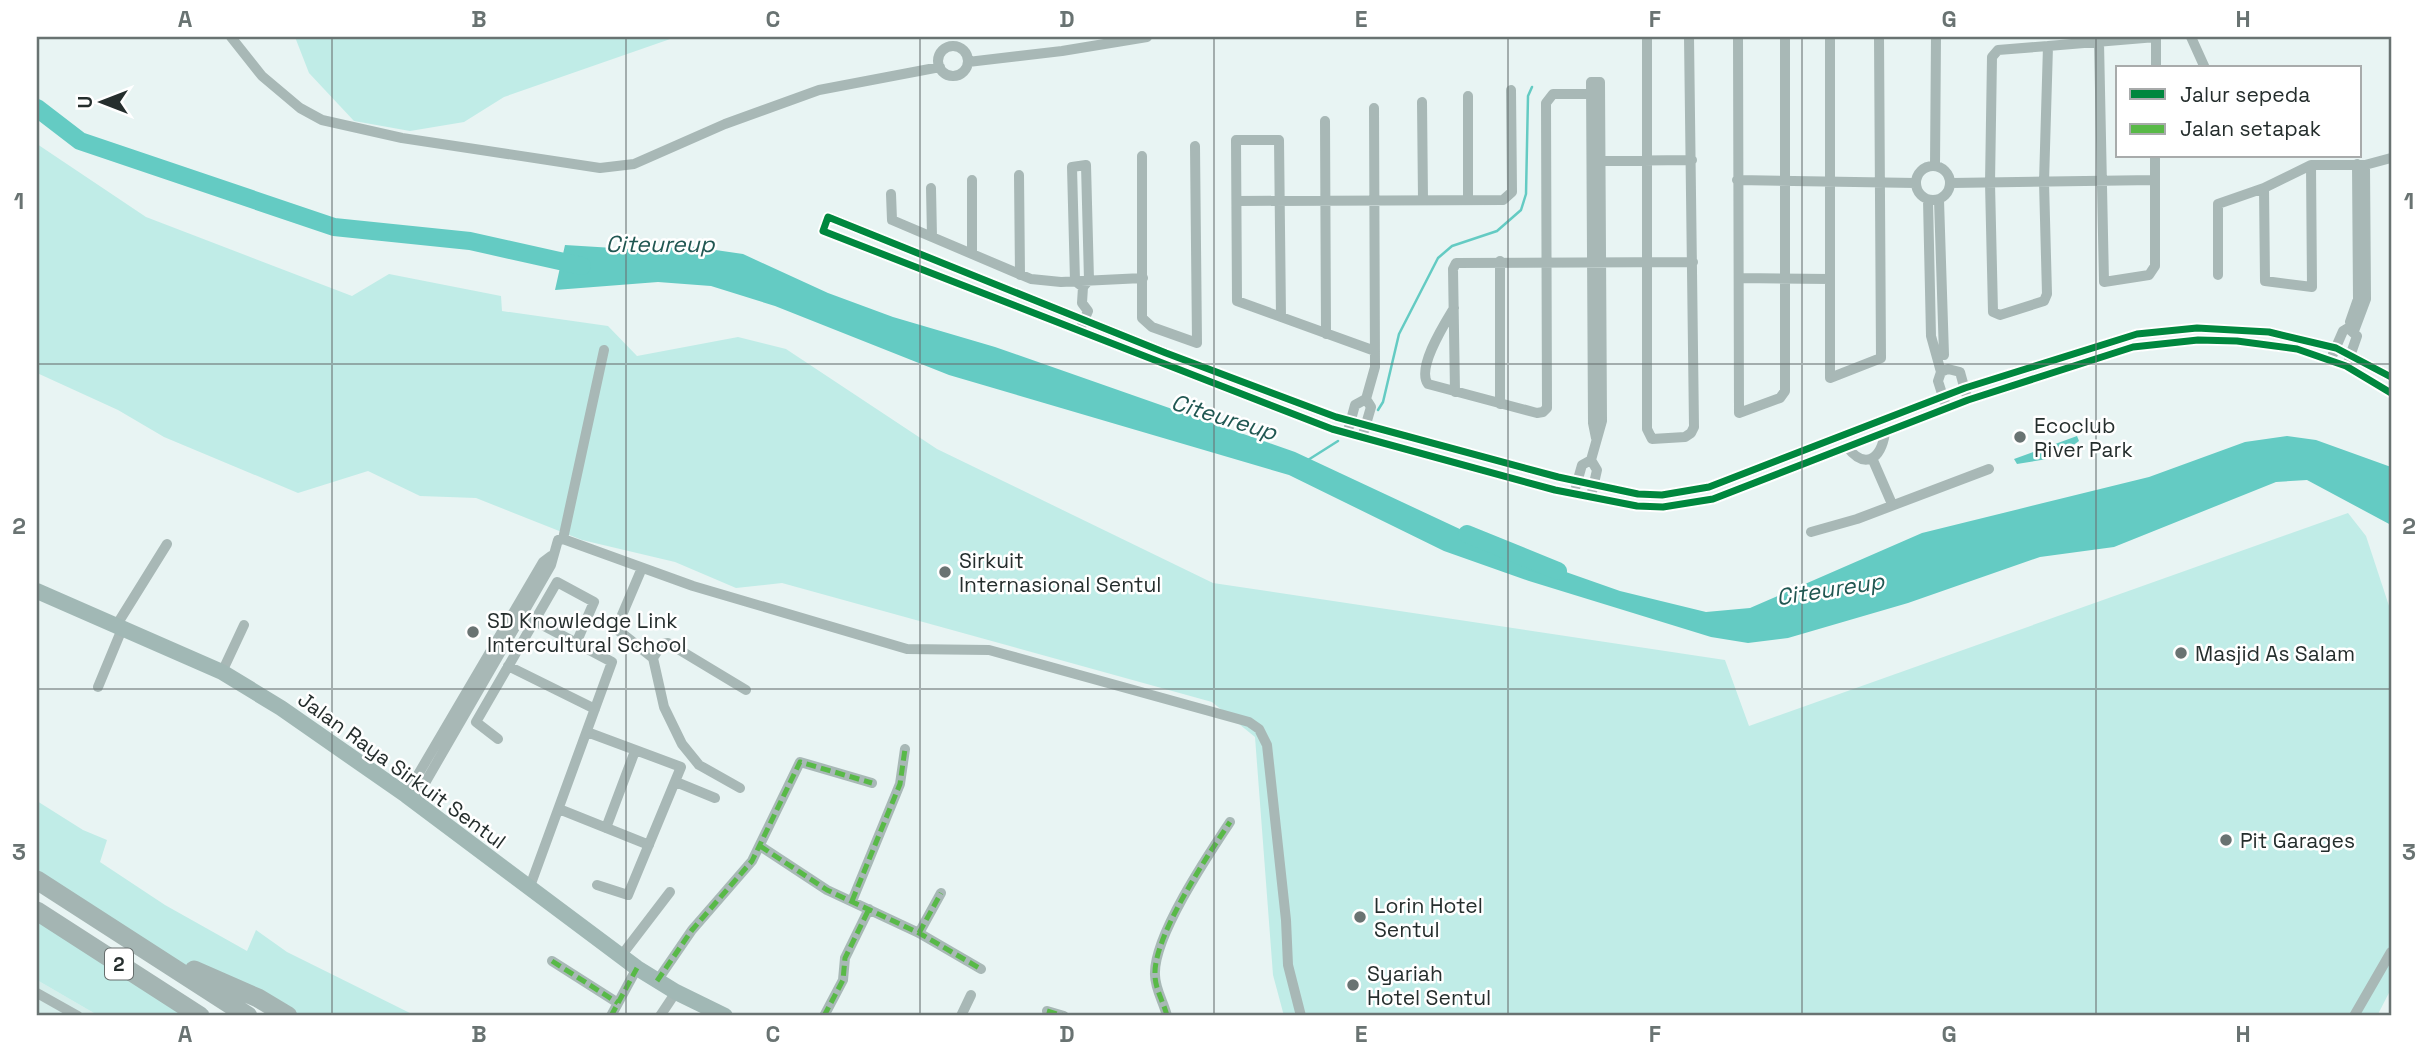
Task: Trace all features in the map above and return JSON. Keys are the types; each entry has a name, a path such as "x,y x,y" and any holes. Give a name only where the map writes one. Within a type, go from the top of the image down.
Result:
{"highway":[{"name":"2","path":"37,880 248,1016"},
{"name":"2","path":"37,911 200,1016"},
{"path":"138,945 258,998 288,1016"}],"main road":[{"name":"Jalan Raya Sirkuit Sentul","path":"37,591 222,672 293,715 637,968 676,992 725,1016"}],"street":[{"path":"231,37 262,76 278,90 313,115 333,124 600,168 634,164 737,119 819,90 940,67"},
{"path":"968,62 965,52 950,42 939,57 940,67 948,75 959,75 968,62 1062,51 1147,37"},
{"path":"1647,37 1647,429 1651,439 1685,437 1694,427 1689,37"},
{"path":"1738,37 1739,413 1780,398 1785,391 1785,37"},
{"path":"1830,37 1830,378 1881,358 1879,37"},
{"path":"1935,166 1936,37"},
{"path":"2048,46 2044,182 2047,293 2044,301 2000,315 1993,312 1990,183 1992,57 1998,50 2157,37 2155,66"},
{"path":"2191,37 2204,66"},
{"path":"2099,42 2104,282 2149,275 2155,266 2155,158"},
{"path":"1237,201 1503,200 1512,192 1511,90"},
{"path":"1454,307 1435,341 1424,380 1427,384 1537,413 1546,408 1546,103 1553,94 1591,94 1596,161 1602,421 1591,460 1597,470 1590,498"},
{"path":"1468,96 1468,200"},
{"path":"1422,102 1423,200"},
{"path":"1347,433 1355,405 1366,399 1375,368 1374,108"},
{"path":"1325,121 1326,334"},
{"path":"1281,317 1279,140 1236,140 1237,301 1326,334 1375,351"},
{"path":"1142,156 1145,323 1197,343 1195,146"},
{"path":"2218,275 2218,204 2264,188 2311,165 2361,164 2391,159"},
{"path":"1596,161 1692,160"},
{"path":"2351,330 2362,299 2361,164"},
{"path":"1079,331 1088,311 1082,303 1086,165 1072,166 1082,283"},
{"path":"2264,188 2265,281 2312,287 2311,165"},
{"path":"1928,166 1948,172 1951,183 1948,194 1933,200 1919,194 1916,183 1919,173 1928,166"},
{"path":"1019,174 1020,275"},
{"path":"972,180 972,254"},
{"path":"1737,180 1916,183"},
{"path":"1951,183 2155,180"},
{"path":"931,188 932,237"},
{"path":"891,194 892,220 1020,275 1045,282 1082,283 1143,278"},
{"path":"1933,200 1936,336 1945,370 1938,381 1946,408"},
{"path":"2391,377 2336,348 2269,332 2230,328 2171,329 2097,344 1966,394 1946,408 1885,433 1713,499 1688,505 1637,506 1574,494 1347,433 823,231 828,217 1084,320 1351,421 1577,482 1662,495 1709,487 1943,397 1966,394 2113,352 2167,343 2237,341 2297,349 2346,366 2391,393"},
{"path":"1500,261 1500,404"},
{"path":"1455,392 1453,269 1456,262 1693,262"},
{"path":"1739,278 1830,279"},
{"path":"1066,326 1074,306 1082,303"},
{"path":"2330,360 2343,331 2351,330"},
{"path":"2346,366 2357,337 2351,330"},
{"path":"563,539 604,350"},
{"path":"1945,370 1960,372 1966,394"},
{"path":"1362,437 1371,407 1366,399"},
{"path":"1847,447 1854,457 1872,458 1880,452 1885,433"},
{"path":"1872,458 1892,505"},
{"path":"1574,494 1582,465 1591,460"},
{"path":"1811,531 1989,469"},
{"path":"410,799 551,565 551,556 558,540 563,539 642,568 907,649 989,650 1249,722 1259,729 1267,745 1286,920 1288,965 1301,1016"},
{"path":"98,687 119,627 167,544"},
{"path":"642,568 622,615 619,631 653,658 664,707 682,744 699,765 740,789"},
{"path":"498,739 476,722 553,585 562,583 594,602 577,641"},
{"path":"529,890 612,662 577,641 533,620"},
{"path":"222,672 244,625"},
{"path":"653,658 662,644 668,643 746,690"},
{"path":"508,666 595,709"},
{"path":"587,732 681,767 628,895 597,886"},
{"path":"852,901 900,785 905,749"},
{"path":"606,828 635,751"},
{"path":"657,981 692,930 734,885 760,846 776,807 800,762 872,783"},
{"path":"676,782 715,799"},
{"path":"559,809 649,845"},
{"path":"1167,1016 1154,972 1163,941 1200,868 1230,822"},
{"path":"760,846 827,890 919,933 981,969"},
{"path":"621,956 670,892"},
{"path":"919,933 941,893"},
{"path":"824,1016 843,980 845,958 869,909"},
{"path":"2354,1016 2391,952"},
{"path":"552,961 618,1003"},
{"path":"611,1016 637,968"},
{"path":"660,1016 676,992"},
{"path":"37,993 78,1016"},
{"path":"961,1016 971,995"},
{"path":"1048,1011 1064,1016"}],"shaded area":[{"path":"295,37 676,37 504,97 464,122 410,131 354,121 309,73"},
{"name":"Sirkuit Internasional Sentul","path":"37,144 146,217 352,296 389,274 501,296 502,311 608,326 637,356 738,337 786,349 937,449 1213,583 1725,660 1749,726 2348,513 2366,536 2391,612 2391,989 2377,1016 1284,1016 1273,975 1255,737 1212,702 782,583 736,588 675,562 582,540 476,498 420,496 368,471 298,493 164,437 118,410 37,373"},
{"path":"37,801 83,830 107,840 100,862 165,905 247,951 256,930 287,952 416,1016 288,1016 138,945 37,880"},
{"path":"37,911 200,1016 99,1016 37,980"},
{"path":"37,980 99,1016 37,1016"}],"water":[{"path":"565,245 646,250 688,246 743,254 828,293 893,317 995,347 1295,452 1509,552 1620,591 1706,612 1750,608 1922,533 2149,477 2245,442 2287,436 2316,440 2391,467 2391,525 2307,480 2276,482 2114,547 2040,557 1908,603 1788,638 1748,643 1711,637 1529,581 1444,551 1289,475 949,375 775,306 711,286 658,282 555,290"},
{"path":"2077,436 2079,441 2068,449 2053,451 2047,459 2017,464 2014,459"}],"waterway":[{"path":"1378,410 1383,402 1399,334 1438,258 1452,246 1497,231 1521,210 1526,194 1528,96 1532,87"},
{"name":"Citeureup","path":"37,108 80,141 334,227 470,241 582,266"},
{"path":"1308,460 1338,441"},
{"name":"Citeureup","path":"1467,534 1558,571"}],"marked path":[{"path":"852,901 900,784 905,749"},
{"path":"657,981 692,930 752,861 800,762 872,783"},
{"path":"1167,1016 1155,975 1163,940 1184,897 1230,822"},
{"path":"760,846 827,890 919,933 981,969"},
{"path":"919,933 941,893"},
{"path":"824,1016 843,980 845,958 869,909"},
{"path":"552,961 618,1003"},
{"path":"611,1016 637,968"},
{"path":"1047,1011 1064,1016"}],"cycle path":[{"path":"2391,377 2336,348 2269,332 2197,328 2137,334 1965,388 1709,487 1662,495 1638,494 1558,477 1336,417 1166,353 828,217 823,231 1332,429 1555,490 1637,506 1663,507 1713,499 1968,400 2133,347 2198,340 2237,341 2297,349 2346,366 2391,393"}],"place":[{"name":"Ecoclub River Park","path":"2020,437"},
{"name":"Sirkuit Internasional Sentul","path":"945,572"},
{"name":"SD Knowledge Link Intercultural School","path":"473,632"},
{"name":"Masjid As Salam","path":"2181,653"},
{"name":"Pit Garages","path":"2226,840"},
{"name":"Lorin Hotel Sentul","path":"1360,917"},
{"name":"Syariah Hotel Sentul","path":"1353,985"}]}
